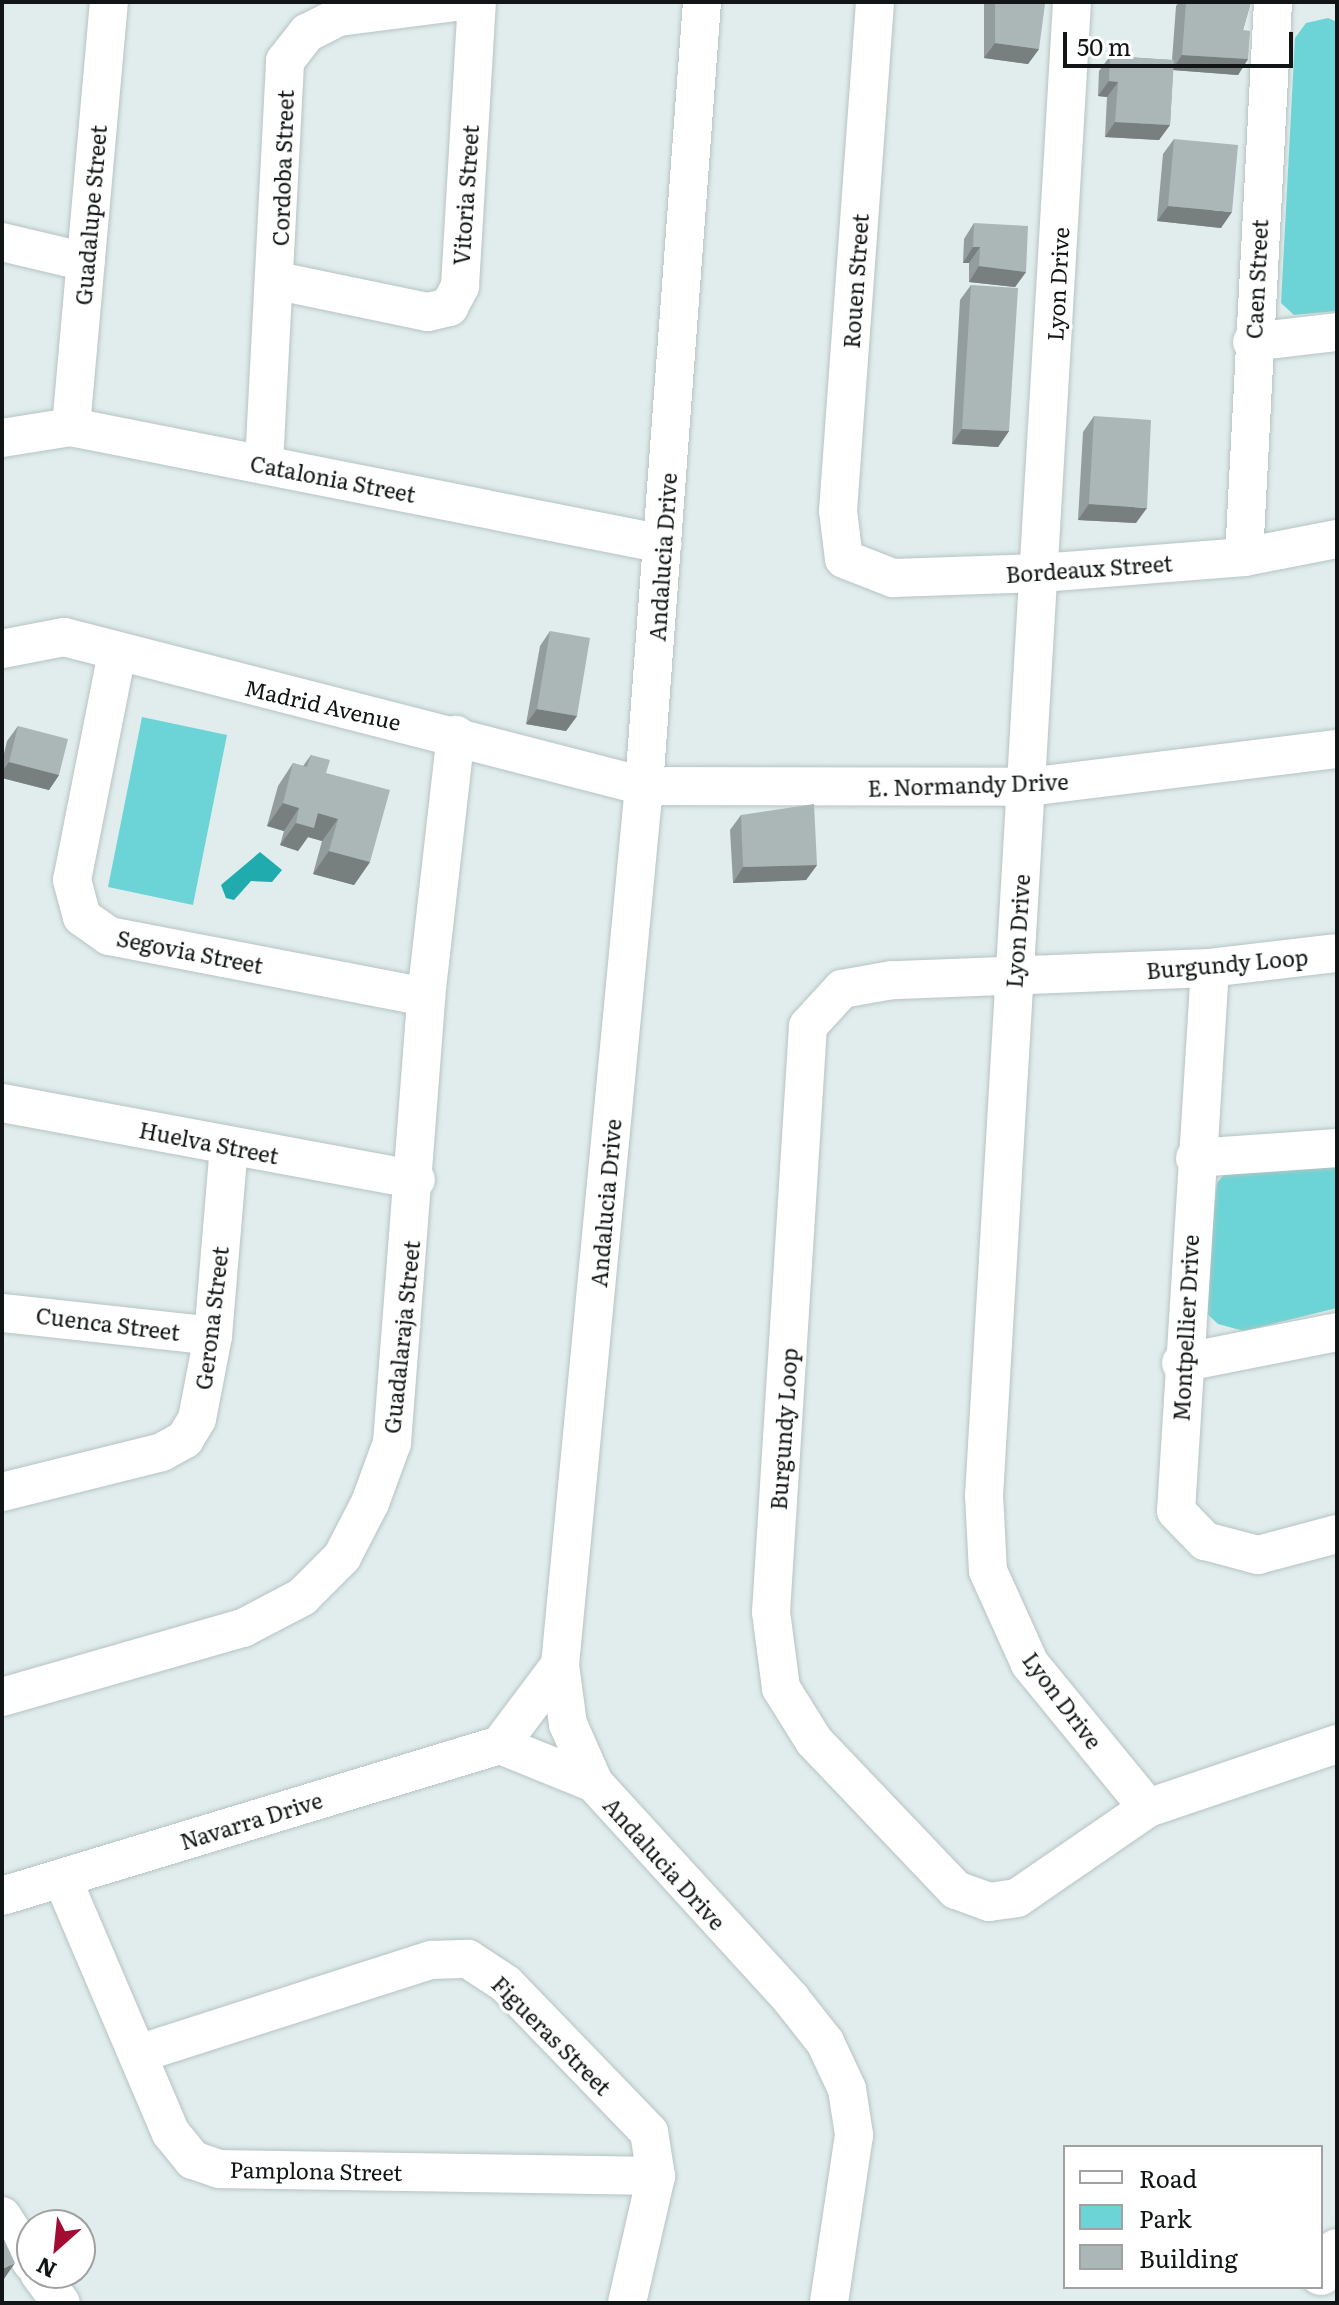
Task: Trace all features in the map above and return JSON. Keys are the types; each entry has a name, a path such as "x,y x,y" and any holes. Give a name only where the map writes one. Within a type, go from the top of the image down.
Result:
{"main road":[{"path":"1323,2270 1337,2251"}],"street":[{"name":"Guadalupe Street","path":"71,427 109,2"},
{"name":"Cordoba Street","path":"264,464 278,281 285,61 307,33 339,17 456,2"},
{"name":"Vitoria Street","path":"278,281 428,312 449,307 460,286 477,2"},
{"name":"Andalucia Drive","path":"702,2 644,786 560,1665 568,1724 594,1783 791,1999 825,2042 847,2089 854,2135 829,2303"},
{"name":"Rouen Street","path":"844,559 838,511 875,2"},
{"name":"Lyon Drive","path":"1072,2 1041,573 1013,974 984,1495 988,1571 1030,1664 1148,1808"},
{"name":"Caen Street","path":"1244,557 1252,342 1273,2"},
{"path":"2,242 86,262"},
{"path":"1252,342 1337,332"},
{"name":"Catalonia Street","path":"2,438 71,427 663,544"},
{"name":"Bordeaux Street","path":"844,559 893,578 1041,573 1244,557 1337,539"},
{"name":"Madrid Avenue","path":"2,649 64,637 117,653 456,735 644,786"},
{"name":"Segovia Street","path":"117,653 72,880 82,917 109,936 426,997"},
{"name":"Guadalaraja Street","path":"2,1697 243,1628 302,1597 342,1557 392,1443 416,1180 426,997 456,735"},
{"name":"E. Normandy Drive","path":"644,786 1027,787 1337,749"},
{"name":"Burgundy Loop","path":"1337,953 1210,968 1013,974 842,989 808,1026 771,1612 781,1688 814,1741 956,1890 989,1902 1017,1898 1148,1808 1337,1744"},
{"name":"Montpellier Drive","path":"1210,968 1181,1363 1176,1511 1205,1541 1258,1555 1337,1534"},
{"name":"Huelva Street","path":"2,1103 416,1180"},
{"name":"Gerona Street","path":"2,1492 162,1452 185,1439 197,1419 213,1336 229,1147"},
{"path":"1195,1158 1337,1148"},
{"name":"Cuenca Street","path":"2,1313 213,1336"},
{"path":"1181,1363 1337,1332"},
{"path":"560,1665 500,1745 594,1783"},
{"name":"Navarra Drive","path":"2,1896 500,1745"},
{"name":"Pamplona Street","path":"62,1878 141,2053 171,2133 193,2160 219,2169 656,2176"},
{"name":"Figueras Street","path":"141,2053 431,1960 468,1959 506,1984 649,2132 656,2176 627,2303"},
{"path":"2,2216 16,2238"}],"green space":[{"path":"1328,18 1337,22 1337,311 1294,315 1281,303 1295,38 1306,23"},
{"path":"142,717 227,735 193,905 108,887"},
{"path":"1337,1165 1337,1308 1244,1331 1218,1324 1203,1310 1217,1183 1226,1172"}],"shaded area":[{"path":"260,852 282,870 272,882 251,881 234,900 226,898 221,885"}],"building":[{"path":"995,2 1045,4 1039,49 995,43"},
{"path":"1186,2 1251,2 1243,30 1250,31 1248,59 1182,55"},
{"path":"1110,56 1174,60 1170,125 1115,122 1118,82 1109,81"},
{"path":"1174,139 1238,145 1232,212 1168,206"},
{"path":"974,223 1028,226 1026,272 979,266 980,247 973,247"},
{"path":"971,285 1018,288 1009,431 962,429"},
{"path":"1094,416 1151,420 1147,508 1089,504"},
{"path":"550,631 590,638 577,716 537,709"},
{"path":"18,726 68,739 59,775 9,762"},
{"path":"311,755 330,760 326,773 390,790 370,862 329,851 338,819 318,813 314,828 296,823 299,808 283,803 293,763 307,767"},
{"path":"814,804 817,865 743,867 741,815"},
{"path":"2,2235 15,2263 2,2269"}]}
